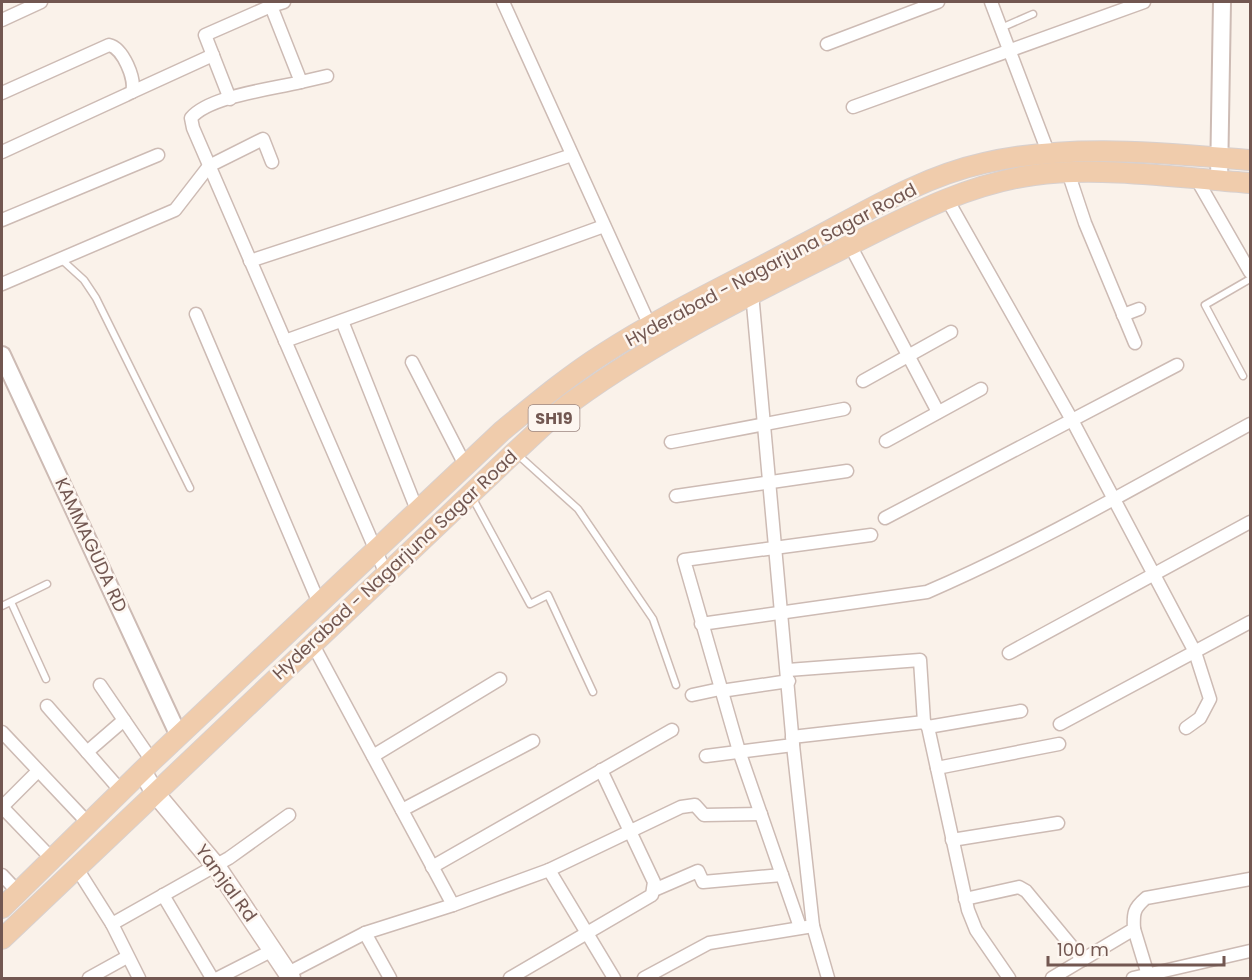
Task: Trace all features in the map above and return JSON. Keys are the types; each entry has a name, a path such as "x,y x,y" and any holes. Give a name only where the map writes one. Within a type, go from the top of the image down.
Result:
{"main road":[{"name":"Hyderabad - Nagarjuna Sagar Road","path":"2,908 147,766 375,553 465,465 550,391 650,326 849,221 950,172 1048,152 1251,160"},
{"name":"Hyderabad - Nagarjuna Sagar Road","path":"2,939 515,452 571,403 631,362 752,293 947,199 986,185 1033,175 1068,172 1251,183"},
{"name":"Yamjal Rd","path":"147,766 155,793 216,866 289,976"}],"street":[{"path":"2,20 41,2"},
{"path":"230,99 205,35 270,4 284,2"},
{"path":"503,2 650,326"},
{"path":"827,44 938,2"},
{"path":"991,2 1048,152"},
{"path":"853,107 1144,2"},
{"path":"1219,180 1222,2"},
{"path":"270,4 301,82"},
{"path":"2,93 109,45 120,52 133,81 132,92"},
{"path":"2,152 213,55"},
{"path":"327,76 230,99 197,111 191,118 209,166 386,574"},
{"path":"2,284 175,210 209,166 263,139 272,162"},
{"path":"2,220 158,155"},
{"path":"250,261 573,155"},
{"path":"1068,172 1085,223 1135,343"},
{"path":"1196,178 1251,272"},
{"path":"947,199 1072,420 1196,651 1210,699 1200,718 1186,728"},
{"path":"285,341 604,226"},
{"path":"850,245 938,412"},
{"path":"752,293 793,741 813,926 828,978"},
{"path":"1124,315 1139,309"},
{"path":"196,314 319,603"},
{"path":"342,321 417,510"},
{"path":"863,381 951,332"},
{"name":"KAMMAGUDA RD","path":"2,355 179,736"},
{"path":"412,362 465,465"},
{"path":"885,518 1177,365"},
{"path":"886,441 981,389"},
{"path":"671,442 844,409"},
{"path":"701,624 927,592 960,578 1114,499 1251,424"},
{"path":"676,496 847,471"},
{"path":"1009,653 1251,522"},
{"path":"800,927 739,752 684,560 871,535"},
{"path":"1060,724 1251,622"},
{"path":"312,643 453,905"},
{"path":"692,695 788,676 920,660 926,724 965,899 976,930 1009,978"},
{"path":"373,756 500,679"},
{"path":"100,685 124,720 147,766"},
{"path":"47,706 121,791"},
{"path":"706,756 793,741 1021,711"},
{"path":"87,752 124,720"},
{"path":"432,867 672,730"},
{"path":"2,732 88,823"},
{"path":"402,810 533,741"},
{"path":"937,768 1059,744"},
{"path":"601,770 654,882 654,890"},
{"path":"38,771 2,807 53,860"},
{"path":"289,976 365,933 453,905 549,870 631,833 681,807 695,805 704,815 761,814"},
{"path":"112,924 216,866 289,815"},
{"path":"952,840 1058,823"},
{"path":"76,867 112,924 139,978"},
{"path":"549,870 614,978"},
{"path":"510,978 586,932 645,901 654,890 698,871 703,882 782,875"},
{"path":"2,875 18,892"},
{"path":"1148,975 1134,928 1133,914 1137,906 1146,898 1251,879"},
{"path":"965,899 1019,887 1026,891 1083,960"},
{"path":"163,895 212,978"},
{"path":"644,978 709,943 813,926"},
{"path":"1052,978 1134,928"},
{"path":"365,933 390,978"},
{"path":"218,978 273,950"},
{"path":"1132,978 1251,951"},
{"path":"89,978 127,957"}],"lane":[{"path":"1001,28 1033,14"},
{"path":"62,260 84,280 96,298 190,488"},
{"path":"1243,376 1205,305 1251,279"},
{"path":"515,452 578,508 653,619 676,685"},
{"path":"471,495 530,604 548,595 593,692"},
{"path":"2,606 47,584"},
{"path":"11,602 46,680"}]}
